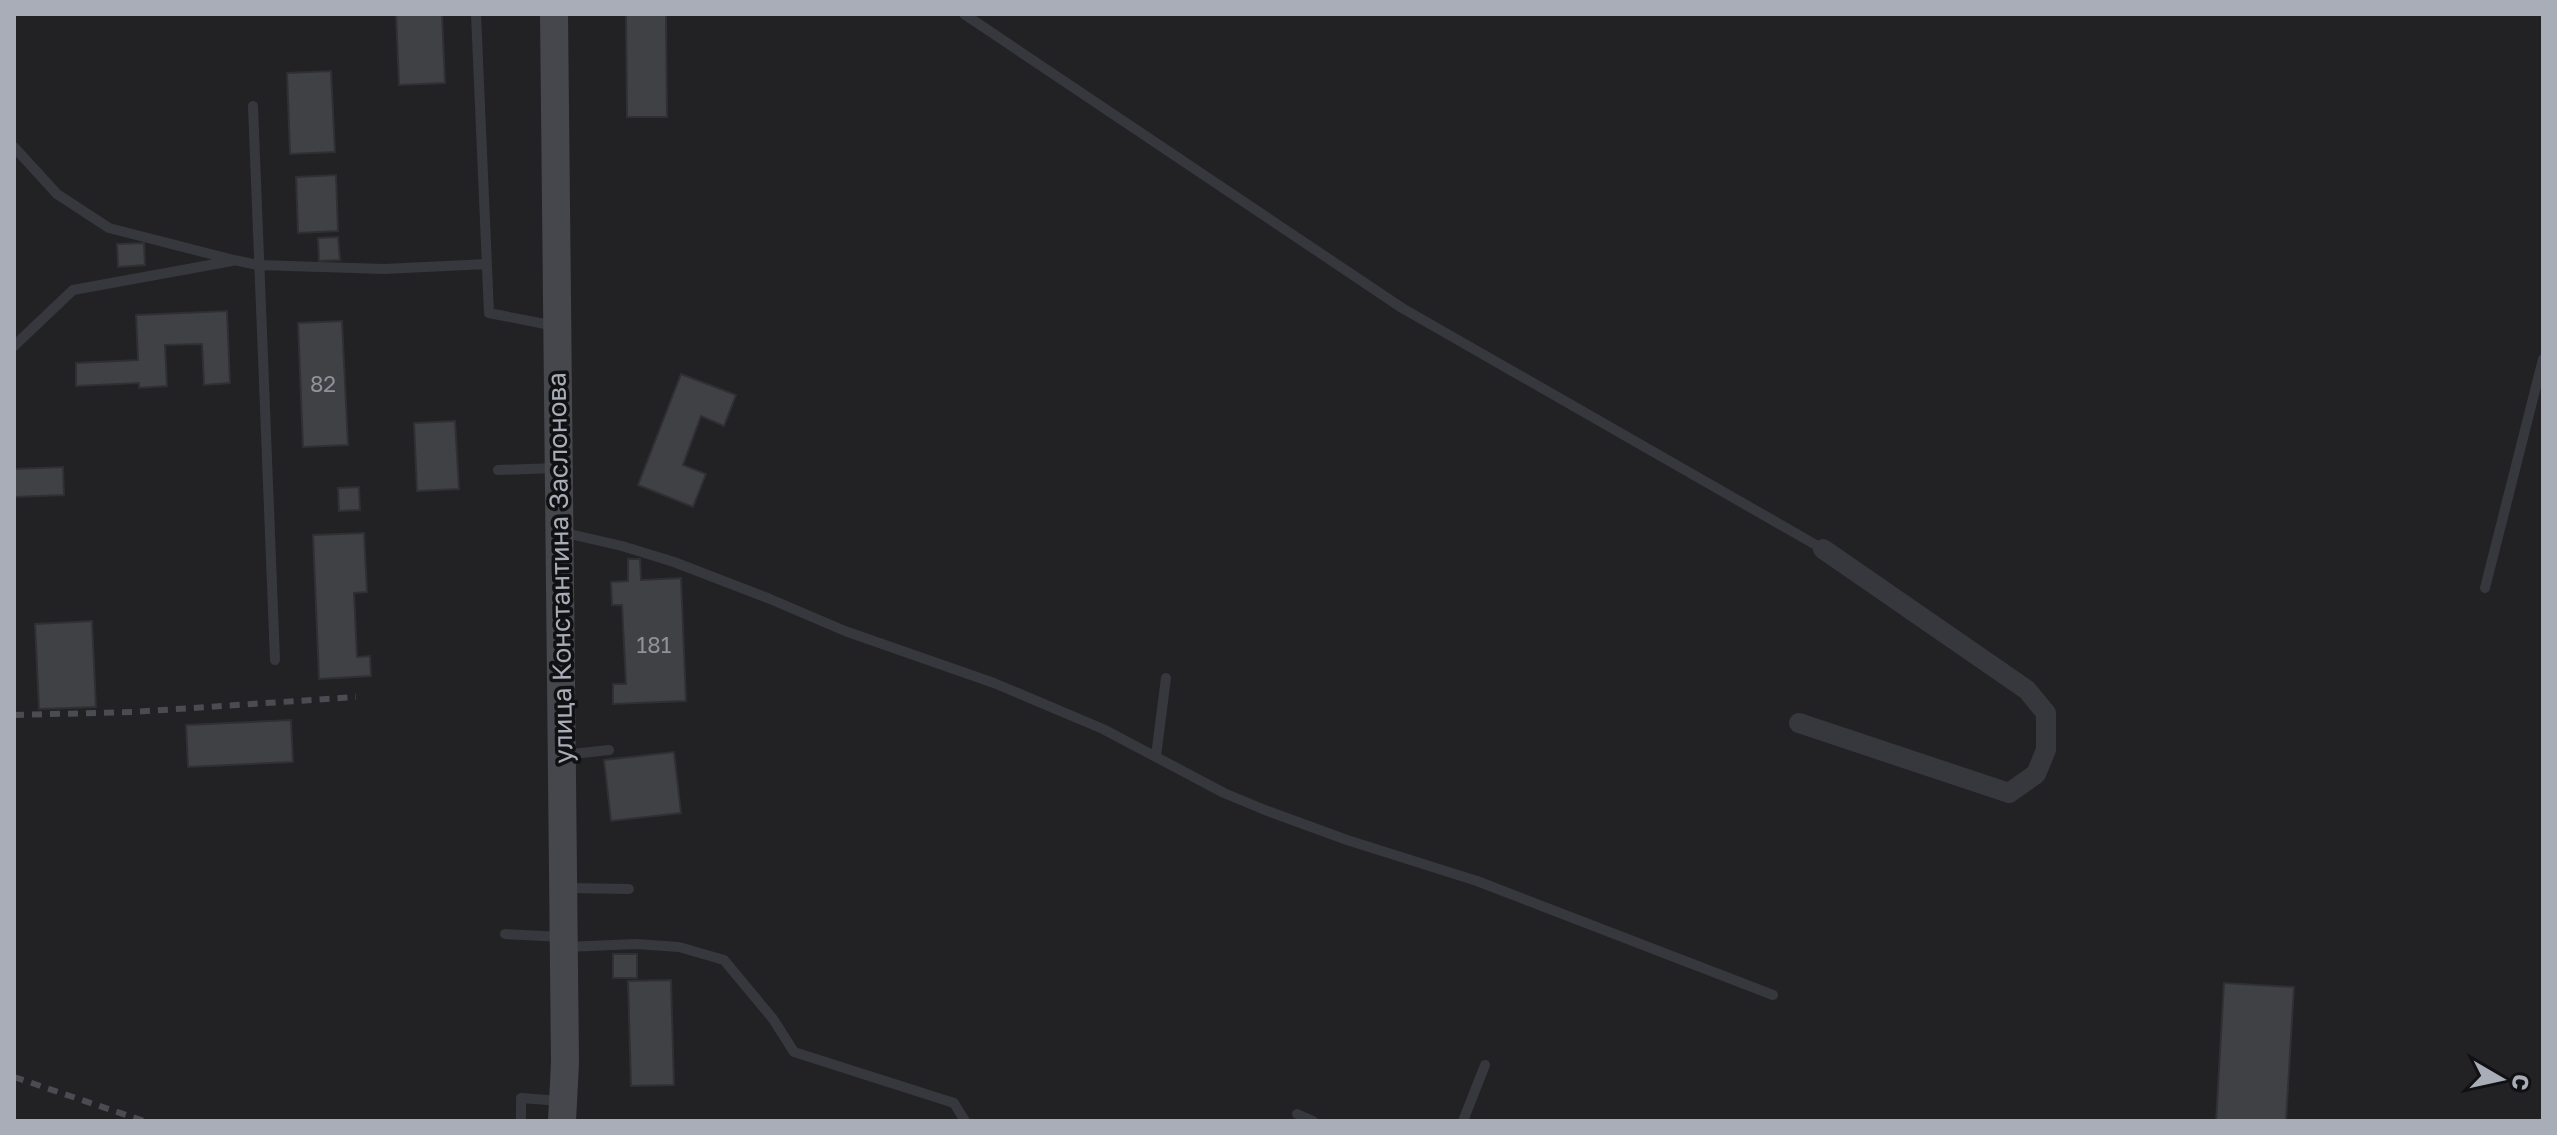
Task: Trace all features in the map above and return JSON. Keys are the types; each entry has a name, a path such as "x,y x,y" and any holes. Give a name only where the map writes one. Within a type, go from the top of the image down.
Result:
{"street":[{"name":"улица Константина Заслонова","path":"554,14 565,1063 562,1111"},
{"path":"1799,723 2009,793 2036,774 2046,750 2046,713 2027,690 1823,549"}],"lane":[{"path":"476,14 489,313 557,327"},
{"path":"964,14 1402,308 1823,549"},
{"path":"253,106 275,660"},
{"path":"14,147 57,194 109,228 234,260 258,265 384,269 487,264"},
{"path":"14,346 73,290 234,260"},
{"path":"2485,588 2543,359"},
{"path":"498,470 558,468"},
{"path":"559,531 622,546 700,571 845,631 1052,706 1103,729 1224,793 1265,810 1347,840 1477,881 1773,995"},
{"path":"1156,756 1166,678"},
{"path":"562,755 609,750"},
{"path":"563,888 629,889"},
{"path":"505,934 564,942 679,947 724,960 773,1019 794,1052 954,1103 965,1121"},
{"path":"1463,1121 1485,1065"},
{"path":"521,1121 521,1098 562,1111"},
{"path":"1297,1114 1313,1121"}],"shaded area":[{"path":"14,14 2543,14 2543,1121 14,1121"}],"building":[{"path":"396,14 442,14 445,83 399,85"},
{"path":"626,14 666,14 667,117 627,117"},
{"path":"331,71 335,152 290,154 287,73"},
{"path":"336,175 338,231 298,233 296,177"},
{"path":"338,237 340,260 319,261 318,238"},
{"path":"144,243 145,265 118,267 117,244"},
{"path":"227,311 230,383 204,385 202,344 165,345 167,386 139,388 139,383 76,386 76,363 138,360 136,315"},
{"path":"342,321 348,445 303,447 298,323"},
{"path":"681,374 736,395 724,426 701,416 683,465 706,474 693,507 638,485"},
{"path":"455,421 459,489 417,491 414,423"},
{"path":"63,467 64,495 14,497 14,469"},
{"path":"359,487 360,510 339,511 338,488"},
{"path":"364,533 367,592 354,593 357,657 370,656 371,676 319,679 313,535"},
{"path":"628,559 640,559 641,580 681,578 686,701 613,704 613,684 626,684 622,605 612,605 611,582 628,581"},
{"path":"92,621 96,707 39,709 35,624"},
{"path":"291,720 293,762 188,767 186,725"},
{"path":"674,752 681,813 611,821 604,760"},
{"path":"613,954 637,954 637,978 613,978"},
{"path":"671,980 674,1085 631,1086 628,981"},
{"path":"2224,983 2294,987 2286,1121 2216,1121"}],"railway":[{"path":"14,715 133,712 356,697"},
{"path":"14,1077 144,1121"}]}
